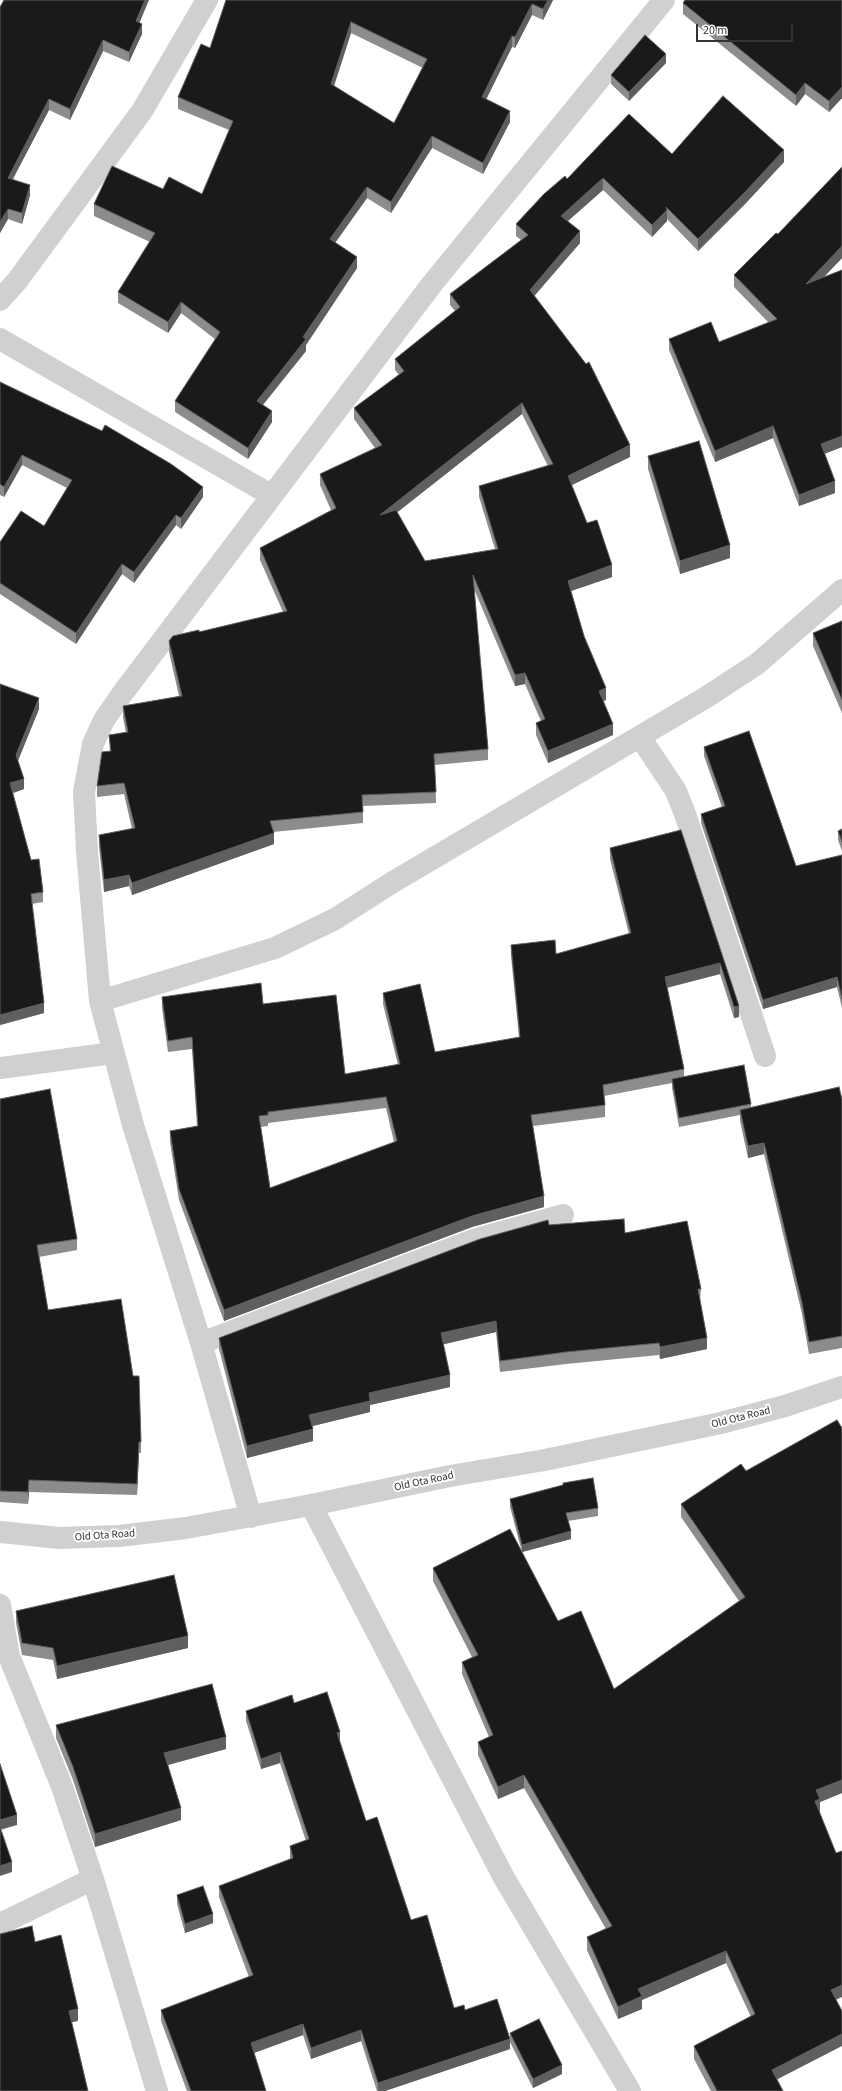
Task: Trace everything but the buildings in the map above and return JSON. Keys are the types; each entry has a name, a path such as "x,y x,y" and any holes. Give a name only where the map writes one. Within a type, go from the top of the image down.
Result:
{"street":[{"path":"0,300 17,281 142,111 208,0"},
{"path":"251,1517 201,1343 133,1125 100,1000 87,851 84,792 93,744 104,720 122,694 432,284 664,0"},
{"path":"0,339 272,495"},
{"path":"100,1000 282,945 335,918 705,698 757,664 842,590"},
{"path":"640,737 676,791 685,814 765,1056"},
{"path":"0,1068 113,1053"},
{"path":"201,1343 476,1239 563,1215"},
{"name":"Old Ota Road","path":"0,1532 59,1538 119,1536 186,1528 251,1517 450,1476 545,1460 721,1423 785,1406 842,1387"},
{"path":"311,1505 503,1876 630,2091"},
{"path":"0,1605 8,1656 61,1784 92,1879 157,2091"},
{"path":"0,1924 92,1879"}]}
